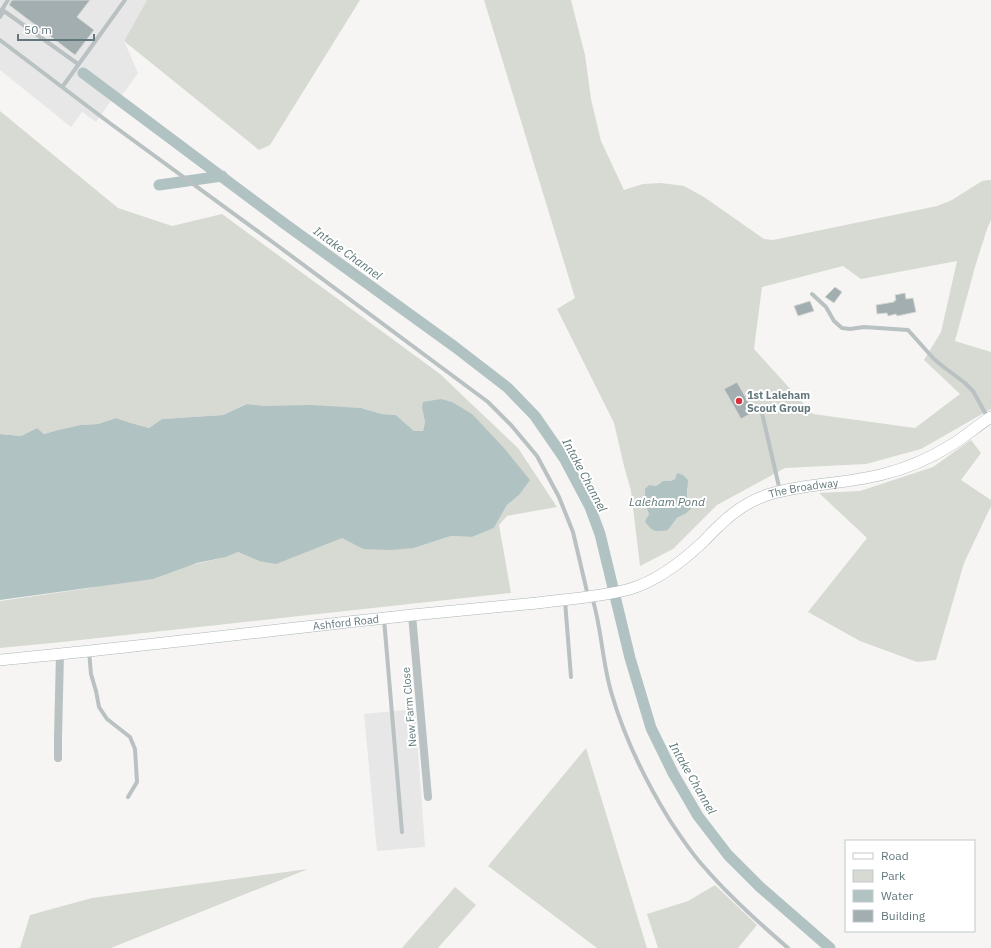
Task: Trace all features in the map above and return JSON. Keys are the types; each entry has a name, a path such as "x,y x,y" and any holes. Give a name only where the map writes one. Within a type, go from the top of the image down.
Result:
{"main road":[{"name":"The Broadway","path":"631,589 651,581 687,557 718,526 751,502 780,491 850,481 882,474 912,465 934,455 990,418"},
{"name":"Ashford Road","path":"0,660 412,615 565,600 631,589"}],"street":[{"name":"New Farm Close","path":"412,615 428,797"},
{"path":"58,758 62,737 60,654"}],"lane":[{"path":"0,17 8,0"},
{"path":"63,86 126,0"},
{"path":"2,11 78,64"},
{"path":"0,40 63,86 111,124 488,402 511,425 537,456 559,497 573,532 596,611 607,675 612,694 625,735 648,784 675,828 704,868 747,912 788,948"},
{"path":"812,294 826,307 834,321 842,328 850,329 864,326 908,330 934,359 973,391 990,418"},
{"path":"762,413 780,491"},
{"path":"565,600 571,677"},
{"path":"384,618 402,832"},
{"path":"89,651 91,674 99,707 107,719 130,737 135,749 137,782 128,797"}],"shaded area":[{"path":"0,0 147,0 124,41 138,73 123,94 110,102 96,122 82,112 71,127 0,70"},
{"path":"415,709 425,847 377,851 364,714"}],"green space":[{"path":"147,0 360,0 270,145 259,150 124,41"},
{"path":"484,0 571,0 585,55 591,99 601,141 624,190 643,184 661,183 684,186 704,197 764,239 773,240 937,206 952,200 982,181 991,180 991,220 975,267 955,341 991,352 991,409 921,449 866,464 785,468 717,505 673,549 640,566 631,491 614,423 557,309 575,298","holes":["957,261 941,332 924,360 960,394 915,428 813,414 754,349 762,287 843,266 861,279","677,473 688,489 685,514 677,518 668,530 645,521 649,514 646,505 645,489 656,486 663,481 675,479"]},
{"path":"0,111 118,208 172,226 222,214 440,374 518,448 557,507 507,516 499,525 511,593 0,648 0,601 90,588 226,557 238,552 259,561 342,537 363,549 414,548 451,536 472,537 494,528 507,505 519,495 422,408 425,422 423,431 414,431 396,415 382,414 361,408 265,406 247,404 223,415 162,419 149,428 116,418 98,424 80,425 44,434 37,428 21,436 0,434"},
{"path":"971,440 981,453 961,480 991,500 991,506 964,563 936,660 917,662 860,641 808,612 867,538 819,493 860,491 933,467"},
{"path":"586,748 647,948 597,948 488,866"},
{"path":"308,869 111,948 20,948 30,915 92,898"},
{"path":"715,885 757,925 738,948 658,948 647,914 688,901"},
{"path":"455,887 476,905 438,948 402,948"}],"water":[{"path":"441,399 452,402 472,414 504,448 530,480 519,495 507,505 494,528 472,537 451,536 414,548 390,550 363,549 342,538 276,564 259,561 238,552 226,557 197,563 153,579 0,600 0,434 21,436 37,428 44,434 80,425 98,424 116,418 149,428 162,419 223,415 247,404 265,406 311,405 361,408 382,414 396,415 414,431 423,431 425,422 422,408 423,402"},
{"name":"Laleham Pond","path":"677,473 683,475 688,480 687,497 692,508 677,518 668,530 654,530 645,521 649,514 646,505 645,489 649,485 656,486 663,481 675,479"}],"building":[{"path":"12,0 90,0 77,17 94,30 75,55 9,5"},
{"path":"835,287 842,292 834,303 825,297"},
{"path":"905,293 906,299 913,298 916,312 897,316 896,314 888,316 887,313 877,314 876,305 894,302 896,300 895,295"},
{"path":"810,301 814,311 798,316 794,306"},
{"name":"1st Laleham Scout Group","path":"737,382 754,412 741,419 724,389"}],"waterway":[{"name":"Intake Channel","path":"83,73 285,224 455,347 508,388 535,416 564,458 590,507 600,534 630,658 651,728 673,773 698,816 728,855 760,887 830,948"},
{"path":"159,185 222,176"}],"place":[{"name":"1st Laleham Scout Group","path":"739,401"}]}
